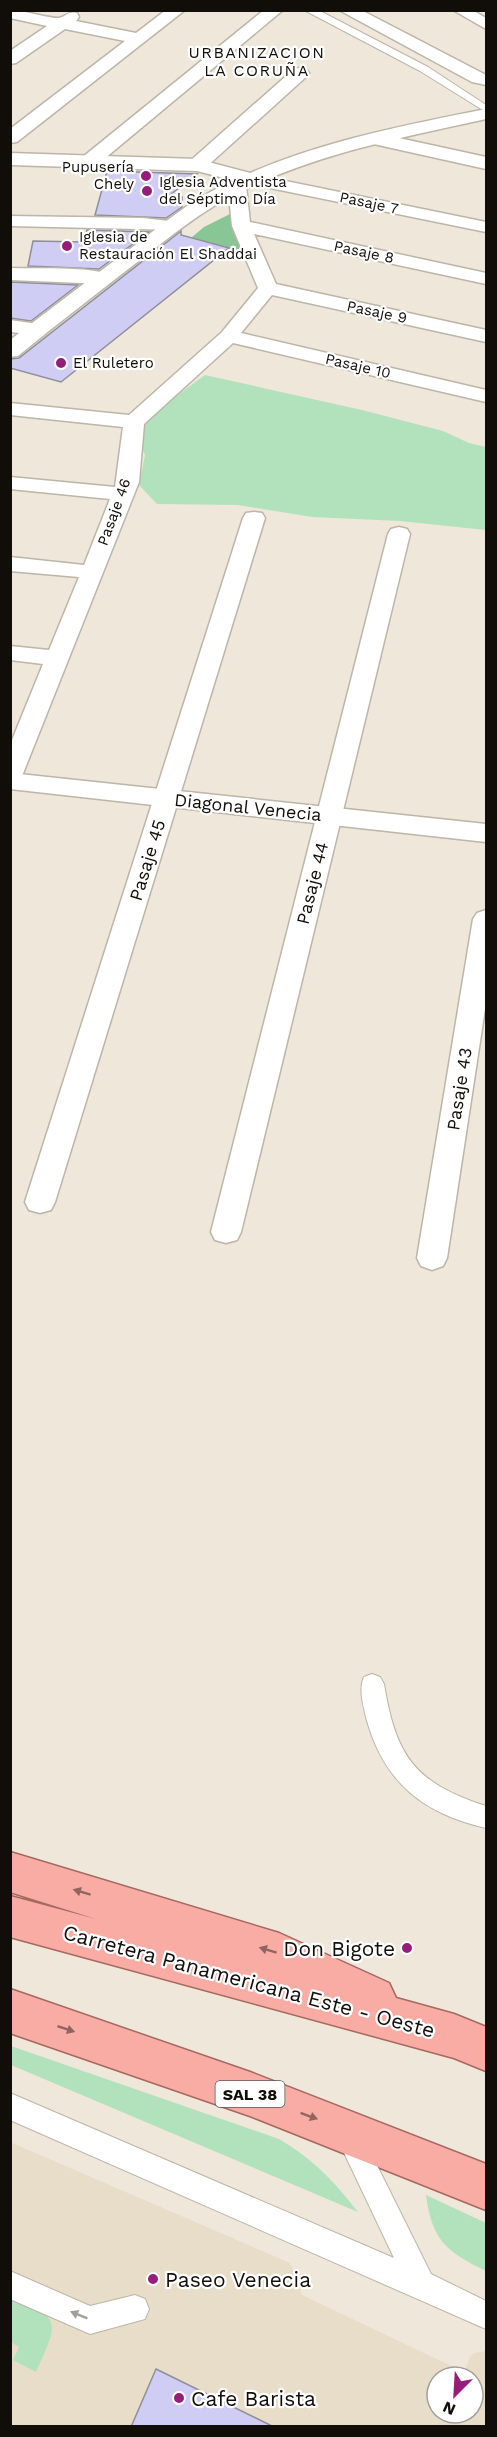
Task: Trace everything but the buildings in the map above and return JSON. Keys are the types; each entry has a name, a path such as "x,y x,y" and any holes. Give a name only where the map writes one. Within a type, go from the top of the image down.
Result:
{"highway":[{"path":"10,1872 279,1954 470,2043"},
{"name":"Carretera Panamericana Este - Oeste","path":"10,1916 470,2043"},
{"name":"SAL 38","path":"10,2011 117,2045 346,2130 486,2187"}],"street":[{"path":"10,59 80,10"},
{"path":"10,138 177,10"},
{"path":"91,160 275,10"},
{"path":"347,10 478,78 486,80"},
{"path":"460,10 486,24"},
{"path":"10,14 140,39"},
{"path":"197,165 300,73"},
{"path":"10,351 172,226 244,182 305,159 376,139 486,114"},
{"path":"376,139 486,163"},
{"path":"10,159 197,165 244,182"},
{"path":"10,409 134,422 229,336 268,288 241,226 244,182"},
{"name":"Pasaje 7","path":"244,182 486,227"},
{"path":"10,221 143,223 172,226"},
{"name":"Pasaje 8","path":"241,226 486,278"},
{"path":"10,274 104,278"},
{"name":"Pasaje 9","path":"268,288 486,336"},
{"path":"10,326 38,329"},
{"name":"Pasaje 10","path":"229,336 486,396"},
{"name":"Pasaje 46","path":"10,776 128,482 134,422"},
{"path":"10,483 123,494"},
{"name":"Pasaje 45","path":"40,1202 254,518"},
{"name":"Pasaje 44","path":"226,1232 399,534"},
{"path":"10,564 92,572"},
{"path":"10,653 56,658"},
{"name":"Diagonal Venecia","path":"10,781 486,833"},
{"name":"Pasaje 43","path":"432,1258 486,919"}],"lane":[{"path":"310,11 424,69 486,109"},
{"path":"372,1684 381,1734 394,1760 408,1778 438,1800 486,1817"},
{"path":"10,2106 421,2284 486,2315"},
{"path":"346,2130 421,2284"},
{"path":"10,2285 90,2320 135,2309"}],"shaded area":[{"name":"Paseo Venecia","path":"10,2142 290,2263 302,2295 449,2365 425,2365 425,2425 485,2425 485,2365 467,2365 474,2353 486,2351 486,2426 11,2426"}],"green space":[{"path":"238,210 252,258 226,251 229,248 191,238 204,227"},
{"path":"205,375 362,410 443,431 469,443 486,447 486,530 400,521 312,517 238,505 157,504 139,485 145,455 137,435 150,415"},
{"path":"11,2046 279,2139 322,2171 358,2212 11,2065"},
{"path":"426,2195 486,2223 486,2271 461,2258 444,2243 432,2224"},
{"path":"10,2291 39,2309 51,2323 52,2331 49,2341 36,2372 13,2360 19,2347 11,2342"}],"place":[{"name":"Pupusería Chely","path":"146,176"},
{"name":"Iglesia Adventista del Séptimo Día","path":"147,191"},
{"name":"Iglesia de Restauración El Shaddai","path":"67,246"},
{"name":"El Ruletero","path":"61,363"},
{"name":"Don Bigote","path":"407,1948"},
{"name":"Paseo Venecia","path":"153,2279"},
{"name":"Cafe Barista","path":"179,2398"}],"district":[{"name":"URBANIZACION LA CORUÑA","path":"257,61"}]}
